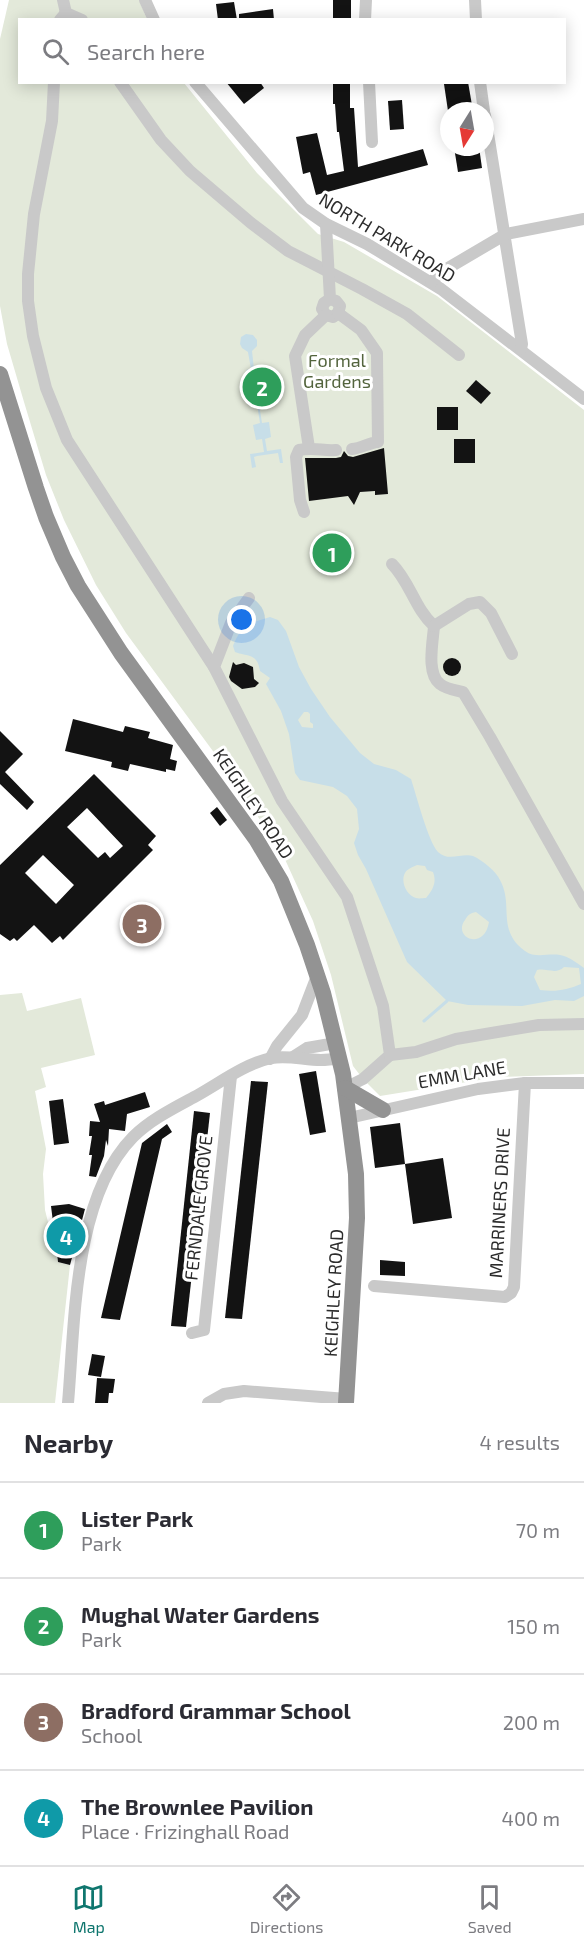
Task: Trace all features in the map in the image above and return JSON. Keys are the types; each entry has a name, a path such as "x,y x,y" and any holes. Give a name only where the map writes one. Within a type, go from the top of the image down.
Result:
{"highway":[{"name":"KEIGHLEY ROAD","path":"0,374 46,517 73,576 121,653 192,748 261,848 281,881 317,976 338,1051 356,1174 357,1218 346,1401"},
{"path":"345,1088 383,1110"}],"street":[{"path":"145,0 153,18"},
{"path":"365,18 366,0"},
{"path":"475,0 476,18"},
{"path":"63,11 78,18"},
{"path":"54,84 52,121 34,214 28,274 28,301 33,336 46,388 67,440 214,667 282,801 347,897 383,1006 390,1055"},
{"path":"121,84 161,140 190,171 251,223 288,251 407,314 459,355"},
{"name":"NORTH PARK ROAD","path":"197,84 303,208 326,224 367,244 431,282 584,399"},
{"path":"369,84 372,142"},
{"path":"480,84 483,102"},
{"path":"492,156 506,234 521,349"},
{"path":"431,282 443,270 506,234 584,219"},
{"path":"326,224 330,299 322,306 361,330 377,353 378,442 369,443 363,448 352,449"},
{"path":"309,448 295,356 305,335 332,314"},
{"path":"304,512 300,500 296,457 299,450 319,448 325,451 336,450"},
{"path":"392,564 404,579 421,612 434,626 432,671 438,683 449,689 463,692 584,904"},
{"path":"214,667 231,623 249,598"},
{"path":"434,626 469,604 480,602 491,613 512,654"},
{"path":"270,1059 277,1046 302,1015 317,976"},
{"path":"345,1088 363,1079 390,1055 416,1052 456,1039 539,1025 584,1024"},
{"path":"68,1403 82,1258 94,1207 108,1172 120,1153 134,1136 153,1122 248,1067 270,1059 293,1057 322,1060 338,1051"},
{"name":"FERNDALE GROVE","path":"192,1333 204,1330 231,1076"},
{"name":"EMM LANE","path":"349,1118 459,1092 525,1083 584,1083"},
{"name":"MARRINERS DRIVE","path":"374,1286 505,1297 511,1293 514,1287 525,1083"},
{"path":"208,1403 224,1394 244,1391 346,1401"}],"green space":[{"name":"Formal Gardens","path":"9,0 139,0 147,18 18,18 18,84 185,84 257,173 318,234 344,242 437,296 584,410 584,1074 498,1077 380,1096 353,1066 331,975 313,921 283,855 232,777 126,633 96,585 64,520 46,475 7,344 0,306 0,39"},
{"path":"22,993 27,1011 81,998 95,1055 41,1068 46,1087 35,1091 46,1149 43,1174 45,1210 58,1262 70,1265 55,1403 0,1403 0,995"}],"water":[{"path":"246,334 253,335 257,340 257,346 252,351 254,369 259,368 259,370 254,371 257,385 265,384 265,387 257,388 259,402 264,401 265,404 259,404 262,423 269,422 271,437 265,439 267,451 281,449 283,463 280,463 278,453 257,456 254,457 256,467 252,468 250,454 264,452 262,439 256,440 253,425 260,423 257,404 252,406 251,403 256,403 254,388 246,390 245,387 254,386 251,371 246,370 251,369 248,352 240,344 241,337"},
{"path":"270,617 278,620 286,631 299,667 311,689 330,717 360,753 374,764 396,770 411,779 426,828 438,852 450,857 473,856 495,873 504,889 508,926 516,943 529,953 563,956 584,968 584,996 574,1001 555,1000 522,1006 468,1005 447,1001 407,962 354,843 359,829 357,809 347,796 333,787 300,780 295,773 289,734 281,711 266,684 270,678 260,671 254,658 235,652 233,646 243,629 251,623","holes":["304,712 308,712 313,728 302,727 298,720","417,865 425,866 427,870 433,872 434,886 426,898 413,897 407,892 404,877 409,869","476,912 489,922 486,931 476,939 470,939 463,932 462,926 471,914","564,967 579,968 581,984 561,990 540,990 534,977 537,970"]}],"building":[{"path":"333,0 351,0 351,18 333,18"},
{"path":"234,2 237,18 218,18 216,4"},
{"path":"273,9 274,18 239,18 239,14"},
{"path":"228,84 261,84 264,88 244,104"},
{"path":"333,84 350,84 350,108 354,108 358,167 423,149 428,165 316,195 310,172 303,174 296,137 317,133 327,175 344,171 335,104 333,104"},
{"path":"444,84 468,84 471,102 447,102"},
{"path":"402,100 404,129 390,130 388,101"},
{"path":"455,156 480,156 482,168 458,172"},
{"path":"476,380 491,393 481,404 466,391"},
{"path":"437,407 458,407 458,430 437,430"},
{"path":"454,439 475,439 475,463 454,463"},
{"path":"384,448 388,494 375,495 375,491 360,492 354,505 348,496 309,501 305,458 336,458 341,457 344,451 348,456 353,457"},
{"path":"452,658 458,661 461,667 458,673 452,676 446,673 443,667 446,661"},
{"path":"233,662 236,665 244,663 253,667 254,679 259,683 255,687 242,689 231,681 229,677"},
{"path":"73,719 123,732 125,726 150,732 148,738 173,745 170,759 177,761 175,771 166,769 166,772 130,764 128,771 111,767 112,762 65,751"},
{"path":"0,731 23,754 5,772 34,802 27,810 0,784"},
{"path":"94,774 156,836 148,845 153,850 63,940 60,936 52,943 34,925 17,941 14,938 10,941 0,934 0,865","holes":["87,808 123,846 110,858 105,852 98,858 67,827","43,855 74,885 56,904 25,873"]},
{"path":"217,807 227,820 220,826 210,813"},
{"path":"316,1071 326,1132 310,1135 299,1074"},
{"path":"251,1081 268,1082 242,1319 225,1318"},
{"path":"145,1092 150,1107 127,1114 125,1131 109,1129 108,1146 106,1140 104,1156 96,1177 89,1176 92,1155 89,1155 92,1136 89,1136 90,1121 100,1122 94,1104 104,1101 105,1105"},
{"path":"63,1099 69,1143 54,1145 49,1101"},
{"path":"194,1111 210,1113 186,1327 171,1326"},
{"path":"400,1123 405,1164 375,1168 370,1127"},
{"path":"167,1124 172,1132 162,1139 120,1320 101,1318 142,1143"},
{"path":"443,1158 452,1218 413,1224 405,1164"},
{"path":"69,1204 85,1209 70,1265 58,1262 51,1206"},
{"path":"380,1260 405,1262 405,1276 380,1275"},
{"path":"92,1354 105,1356 101,1377 88,1375"},
{"path":"97,1378 115,1379 113,1393 109,1393 108,1403 95,1403"}],"waterway":[{"path":"424,1021 447,1001"}],"place":[{"name":"Mughal Water Gardens","path":"262,387"},
{"name":"Lister Park","path":"332,553"},
{"name":"Bradford Grammar School","path":"142,924"},
{"name":"The Brownlee Pavilion","path":"66,1236"}]}
